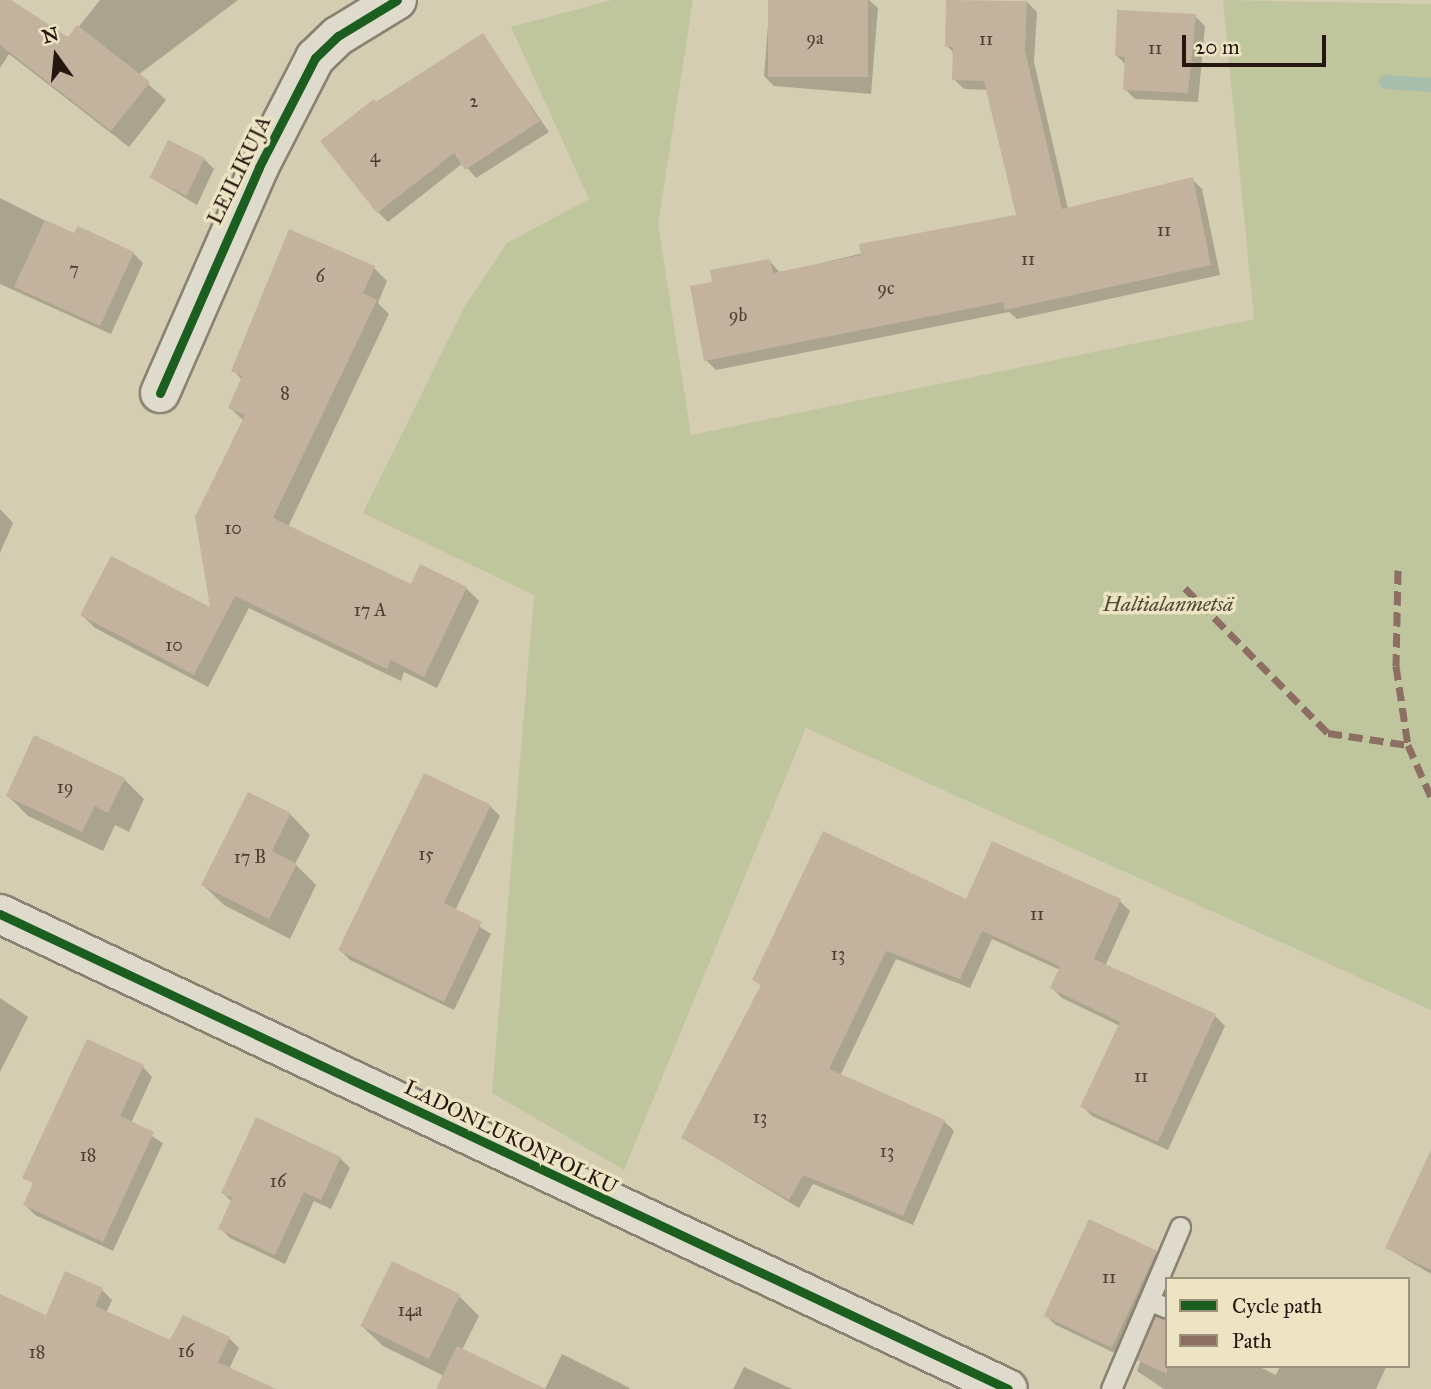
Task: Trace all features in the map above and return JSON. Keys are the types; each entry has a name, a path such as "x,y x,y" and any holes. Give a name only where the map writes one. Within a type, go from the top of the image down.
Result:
{"street":[{"name":"LEILIKUJA","path":"160,393 259,167 315,58 338,36 397,0"},
{"name":"LADONLUKONPOLKU","path":"0,914 1008,1389"}],"lane":[{"path":"1166,1277 1180,1227"},
{"path":"1111,1389 1159,1304 1165,1282"}],"green space":[{"name":"Haltialanmetsä","path":"612,0 693,0 658,224 691,435 1254,319 1223,0 1431,4 1431,1010 806,728 624,1170 492,1093 534,595 363,513 465,306 507,243 589,199 511,27"}],"building":[{"path":"0,0 11,0 68,37 77,25 150,82 111,131 0,45"},
{"path":"768,0 868,0 868,77 768,77"},
{"path":"946,0 1027,1 1025,51 1062,209 1193,177 1211,265 1005,310 1003,302 704,361 690,286 712,282 710,270 770,259 773,273 861,255 859,244 1016,215 984,81 952,80 953,47 945,47"},
{"path":"1117,10 1196,14 1188,93 1123,90 1125,57 1115,56"},
{"path":"483,33 540,121 465,170 454,153 377,213 320,141 374,99 376,102"},
{"path":"168,140 205,158 186,196 150,178"},
{"path":"45,220 74,233 78,226 134,252 100,326 14,287"},
{"path":"289,229 375,266 363,293 377,300 273,518 411,584 420,564 467,587 424,677 391,660 387,669 235,596 194,675 80,615 111,556 210,607 195,517 245,415 228,408 242,376 231,371"},
{"path":"34,735 125,778 108,813 95,806 82,832 6,796"},
{"path":"424,773 491,805 444,903 482,922 444,1002 338,950"},
{"path":"248,792 291,813 272,851 297,864 269,919 201,885"},
{"path":"823,831 966,899 992,841 1121,899 1094,959 1216,1014 1158,1142 1080,1107 1120,1022 1050,988 1060,966 982,931 960,979 886,951 829,1069 945,1120 903,1216 803,1175 789,1200 681,1138 761,985 752,980"},
{"path":"87,1039 144,1065 120,1116 154,1132 103,1242 23,1205 33,1183 22,1178"},
{"path":"256,1117 341,1157 321,1200 304,1192 275,1255 218,1229 232,1198 221,1193"},
{"path":"1431,1150 1431,1270 1385,1248"},
{"path":"1089,1219 1157,1251 1112,1348 1044,1316"},
{"path":"392,1261 460,1294 429,1359 360,1326"},
{"path":"65,1271 103,1288 95,1306 170,1340 183,1315 230,1337 218,1362 276,1389 0,1389 0,1294 46,1315"},
{"path":"1155,1316 1165,1320 1167,1374 1137,1360"},
{"path":"457,1346 546,1389 436,1389"}],"waterway":[{"path":"1386,82 1431,85"}],"marked path":[{"path":"1398,570 1396,666 1408,745 1431,797"},
{"path":"1185,588 1328,733 1408,745"}],"cycle path":[{"path":"160,393 259,167 315,58 338,36 397,0"},
{"path":"0,914 1008,1389"}]}
